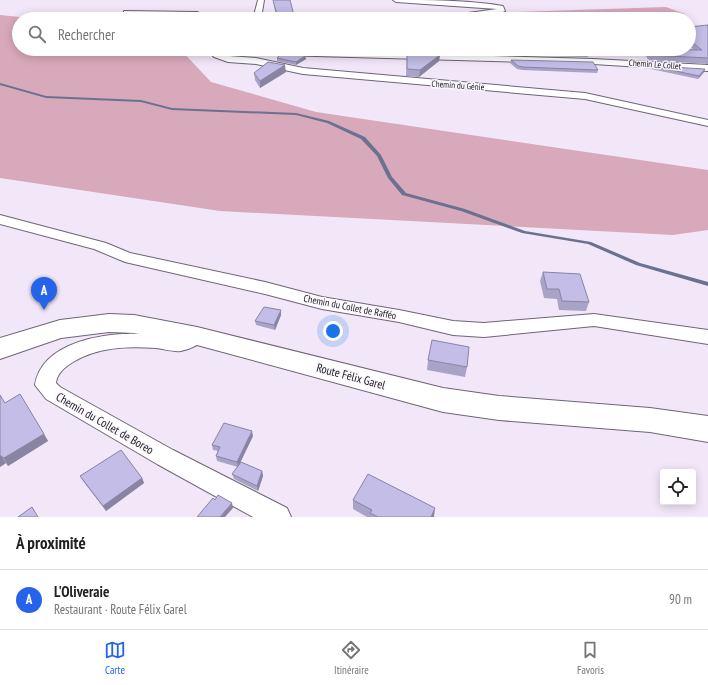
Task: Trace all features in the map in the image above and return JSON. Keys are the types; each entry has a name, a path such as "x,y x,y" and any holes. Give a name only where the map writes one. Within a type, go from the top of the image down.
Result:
{"street":[{"path":"258,12 261,0"},
{"path":"396,0 492,6 500,8 501,11 493,12"},
{"name":"Chemin du Génie","path":"220,56 228,59 256,61 302,70 585,96 708,123"},
{"name":"Chemin Le Collet","path":"361,56 449,56 564,59 708,68"},
{"name":"Chemin du Collet de Rafféo","path":"0,219 100,246 125,257 265,288 322,303 399,316 453,328 484,330 594,320 708,337"},
{"name":"Route Félix Garel","path":"0,349 60,328 109,323 134,324 197,336 443,400 499,408 650,420 708,429"},
{"name":"Chemin du Collet de Boreo","path":"197,336 180,344 133,340 113,341 90,346 72,353 56,364 46,376 45,385 53,392 165,457 278,517"}],"shaded area":[{"path":"666,7 680,12 517,12"},
{"path":"0,15 12,16 12,56 187,56 211,82 316,112 708,170 708,230 673,235 220,211 0,178"}],"building":[{"path":"273,0 290,0 293,12 276,12"},
{"path":"708,25 708,58 669,56 696,56 696,50 702,50 696,45 696,26"},
{"path":"279,56 305,56 296,62 277,58"},
{"path":"407,56 439,56 420,70 407,69"},
{"path":"511,60 593,62 598,70 523,67 518,66"},
{"path":"268,62 285,65 260,81 254,73"},
{"path":"652,66 705,69 699,76"},
{"path":"543,272 580,274 589,302 562,301 559,289 547,289"},
{"path":"264,307 281,310 274,325 255,321"},
{"path":"432,340 469,347 467,367 428,360"},
{"path":"20,394 44,434 4,458 0,456 0,395 5,403"},
{"path":"224,423 252,431 237,462 216,456 220,447 212,445"},
{"path":"121,450 142,478 103,506 80,476"},
{"path":"241,462 262,471 257,486 232,474"},
{"path":"368,474 435,508 431,517 378,517 370,513 372,510 353,500"},
{"path":"218,495 232,503 220,517 197,517 213,498 215,500"},
{"path":"32,507 38,517 18,517"}],"waterway":[{"path":"0,84 46,97 141,101 172,109 296,114 328,122 363,138 379,156 390,178 404,194 463,210 524,232 589,243 638,264 708,284"}],"place":[{"name":"L'Oliveraie","path":"44,310"}]}
